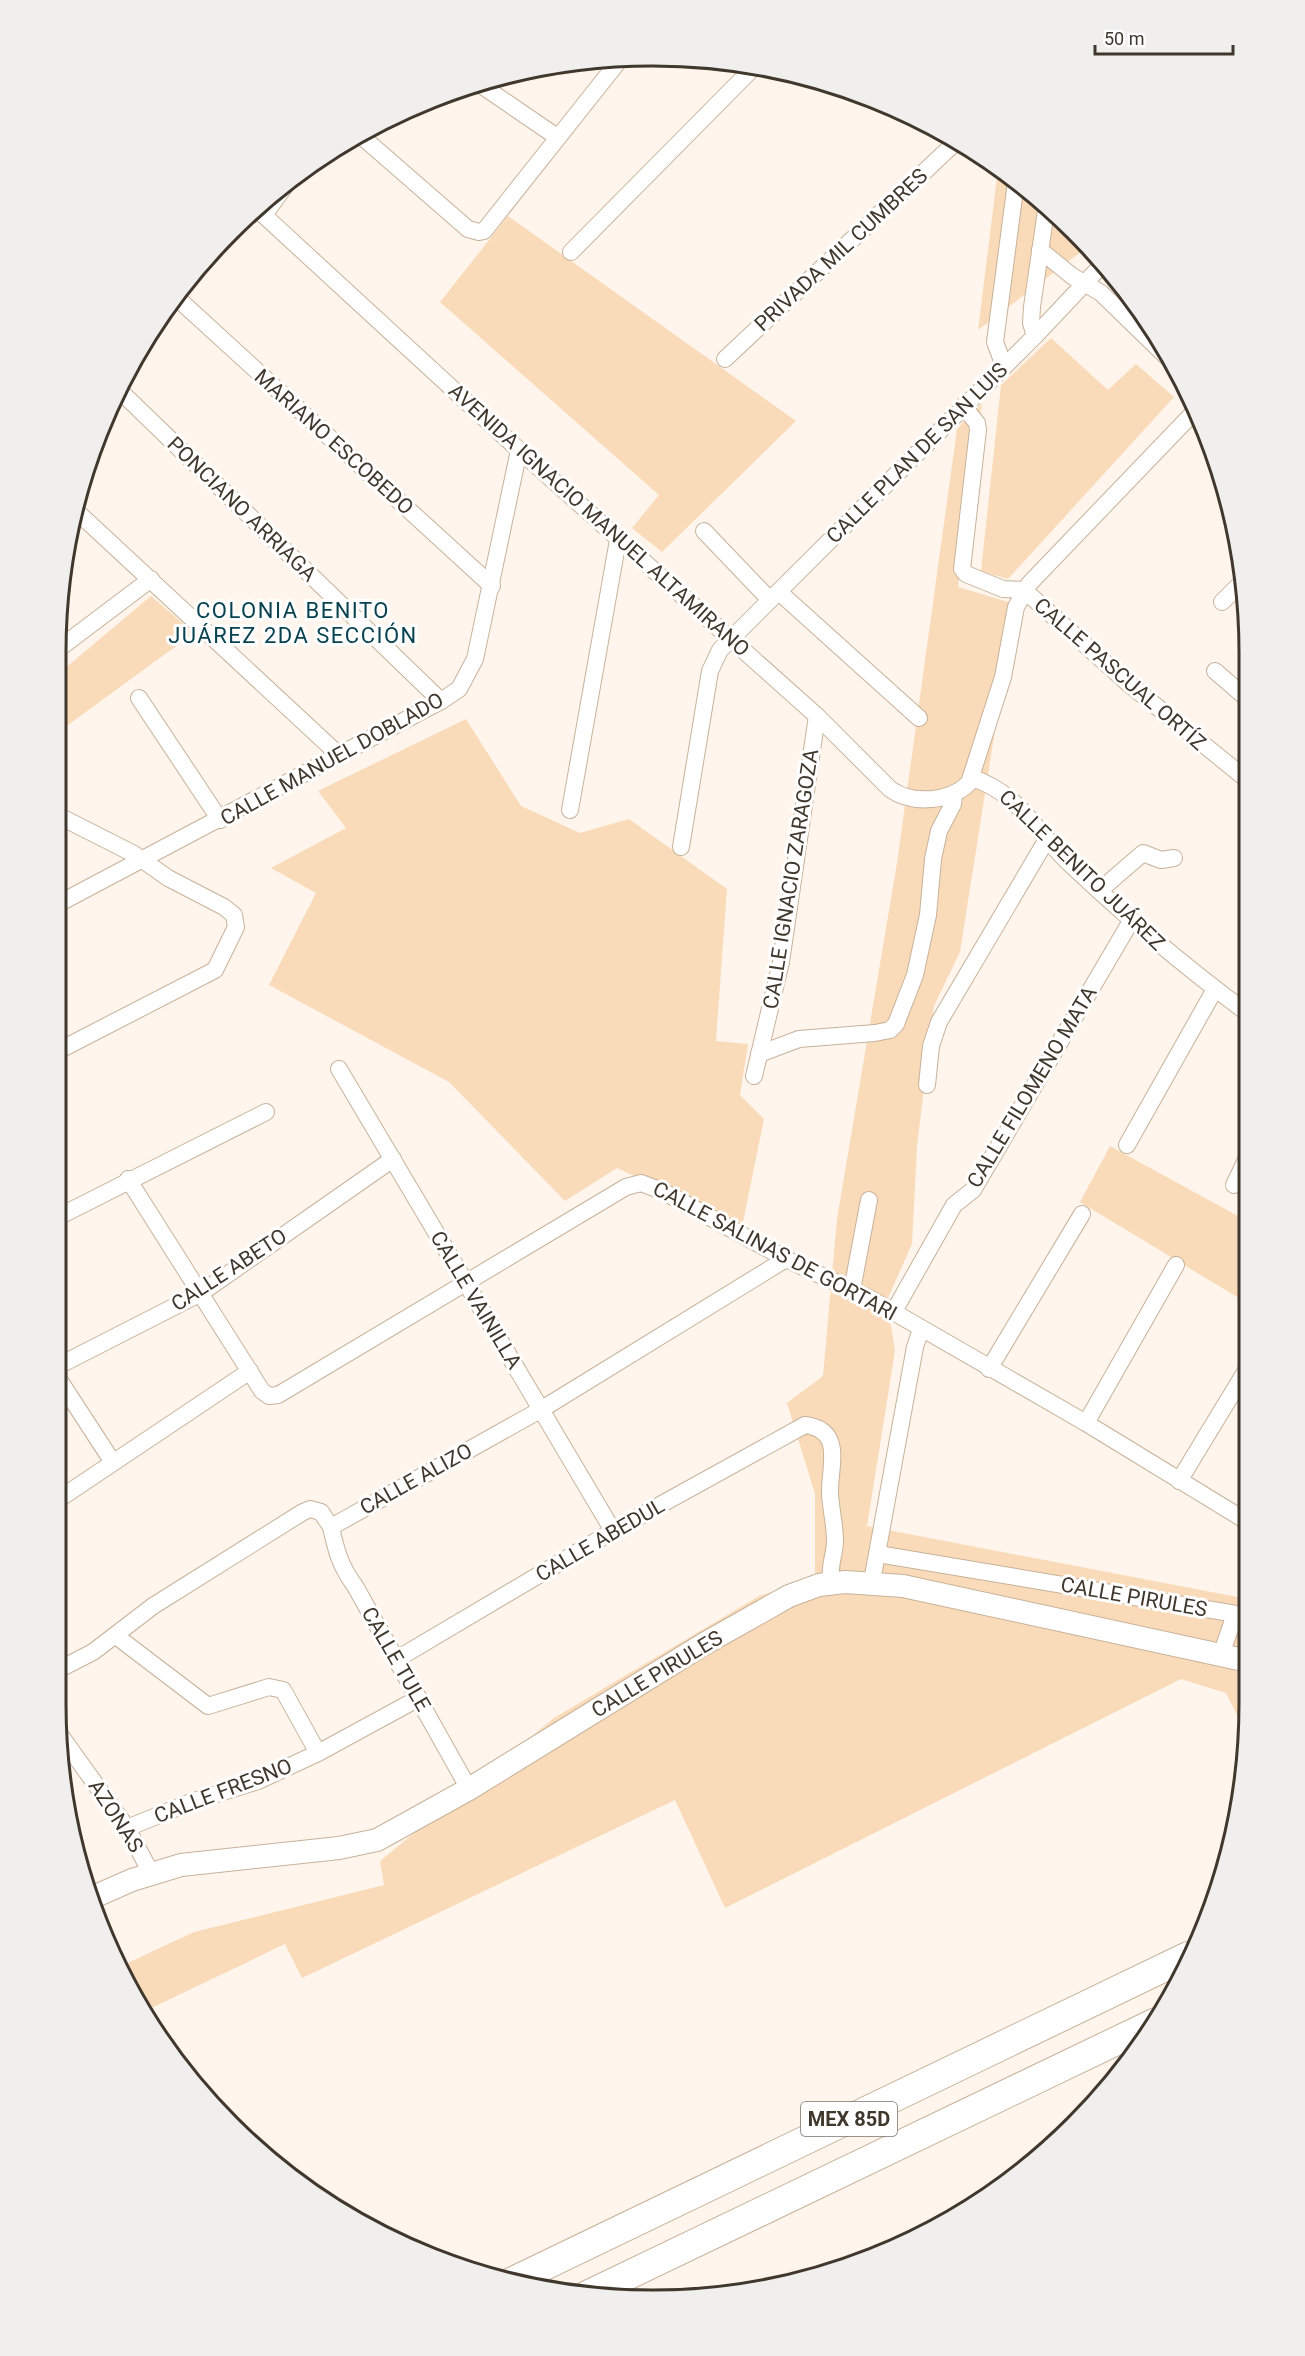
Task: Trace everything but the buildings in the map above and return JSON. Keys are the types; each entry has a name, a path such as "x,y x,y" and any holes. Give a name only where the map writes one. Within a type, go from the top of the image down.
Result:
{"highway":[{"name":"MEX 85D","path":"524,2276 1180,1960"},
{"name":"MEX 85D","path":"601,2288 1139,2030"}],"street":[{"path":"367,141 468,229 479,232 489,228 557,137 614,67"},
{"path":"571,252 747,74"},
{"path":"488,90 557,137"},
{"name":"PRIVADA MIL CUMBRES","path":"725,359 950,148"},
{"path":"1004,366 995,342 1015,191"},
{"name":"AVENIDA IGNACIO MANUEL ALTAMIRANO","path":"263,215 618,540 817,717 900,796 934,799 954,795"},
{"path":"1035,336 1031,323 1045,218"},
{"path":"1040,250 1072,276 1087,282 1147,339"},
{"name":"CALLE PLAN DE SAN LUIS","path":"681,848 710,671 716,657 731,639 1035,336 1097,271"},
{"name":"MARIANO ESCOBEDO","path":"182,302 492,586"},
{"name":"PONCIANO ARRIAGA","path":"125,396 441,701"},
{"path":"963,406 977,423 978,430 962,569 966,574 1003,589 1024,590"},
{"path":"759,1053 799,1039 890,1030 899,1019 913,983 928,915 933,859 939,831 953,804 954,795 972,778 1003,677 1016,607 1024,590 1190,418"},
{"name":"CALLE MANUEL DOBLADO","path":"66,900 441,701 459,688 469,675 475,659 519,450"},
{"path":"82,516 339,755"},
{"path":"704,531 775,596 919,718"},
{"path":"570,810 618,540"},
{"path":"66,643 151,579"},
{"path":"1222,602 1235,589"},
{"name":"CALLE PASCUAL ORTÍZ","path":"1024,590 1130,685 1207,749 1239,770"},
{"path":"1215,671 1239,692"},
{"path":"139,698 220,820"},
{"name":"CALLE IGNACIO ZARAGOZA","path":"754,1076 781,962 817,717"},
{"name":"CALLE BENITO JUÁREZ","path":"972,778 1000,790 1017,804 1047,839 1131,921 1239,1007"},
{"path":"66,820 143,860 168,878 224,907 236,920 235,931 215,970 66,1047"},
{"path":"927,1085 932,1046 939,1022 1047,839"},
{"path":"1099,891 1143,853 1161,860 1174,858"},
{"name":"CALLE FILOMENO MATA","path":"893,1312 954,1205 973,1190 1131,921"},
{"path":"1127,1144 1215,989"},
{"name":"CALLE VAINILLA","path":"339,1069 464,1283 542,1409 612,1531"},
{"path":"66,1213 128,1179 266,1112"},
{"name":"CALLE ABETO","path":"66,1362 201,1293 393,1159"},
{"path":"1234,1185 1239,1175"},
{"path":"66,1494 250,1371 128,1179"},
{"name":"CALLE SALINAS DE GORTARI","path":"250,1371 262,1391 269,1396 278,1395 626,1187 641,1183 662,1191 786,1259 893,1312 1086,1424 1239,1517"},
{"path":"852,1290 869,1200"},
{"path":"989,1369 1083,1214"},
{"name":"CALLE ALIZO","path":"331,1527 542,1409 786,1259"},
{"path":"1086,1424 1176,1265"},
{"path":"872,1581 915,1347 921,1329"},
{"path":"1179,1481 1239,1382"},
{"path":"66,1390 112,1461"},
{"name":"CALLE ABEDUL","path":"397,1659 612,1531 805,1425 819,1427 827,1436 831,1446 830,1491 835,1540 831,1570 833,1583"},
{"path":"66,1666 93,1652 153,1606 303,1512 310,1509 321,1512 331,1527"},
{"name":"CALLE TULE","path":"331,1527 340,1564 397,1659 469,1789"},
{"name":"CALLE PIRULES","path":"878,1554 1239,1615"},
{"name":"CALLE PIRULES","path":"98,1895 152,1873 203,1861 364,1844 392,1833 469,1789 760,1612 804,1590 833,1583 872,1581 1239,1659"},
{"path":"1221,1655 1239,1619"},
{"name":"CALLE FRESNO","path":"116,1636 208,1706 269,1687 279,1688 287,1694 318,1753"},
{"name":"CALLE FRESNO","path":"128,1828 191,1802 258,1781 318,1753 419,1698"},
{"name":"AZONAS","path":"67,1745 128,1828 152,1873"}],"shaded area":[{"path":"997,178 1039,212 1080,252 978,330"},
{"path":"508,216 796,421 662,552 632,528 659,495 440,302"},
{"path":"1051,338 1108,390 1136,364 1174,397 1008,579 981,571 1001,385"},
{"path":"982,403 958,587 1015,604 960,952 934,1006 917,1146 912,1244 887,1300 895,1351 867,1526 1239,1597 1239,1718 1226,1693 1181,1679 725,1908 675,1800 302,1978 285,1944 152,2008 126,1964 194,1932 384,1885 380,1861 554,1718 759,1596 815,1578 815,1494 787,1403 823,1376 837,1219 897,863 957,429"},
{"path":"151,596 194,633 66,726 66,667"},
{"path":"466,719 521,806 580,833 629,819 727,889 716,1041 748,1044 740,1095 764,1119 742,1227 617,1168 565,1201 449,1082 269,985 316,893 271,868 346,828 318,791"},
{"path":"1110,1146 1239,1217 1239,1298 1080,1202"}],"district":[{"name":"COLONIA BENITO JUÁREZ 2DA SECCIÓN","path":"293,622"}]}
